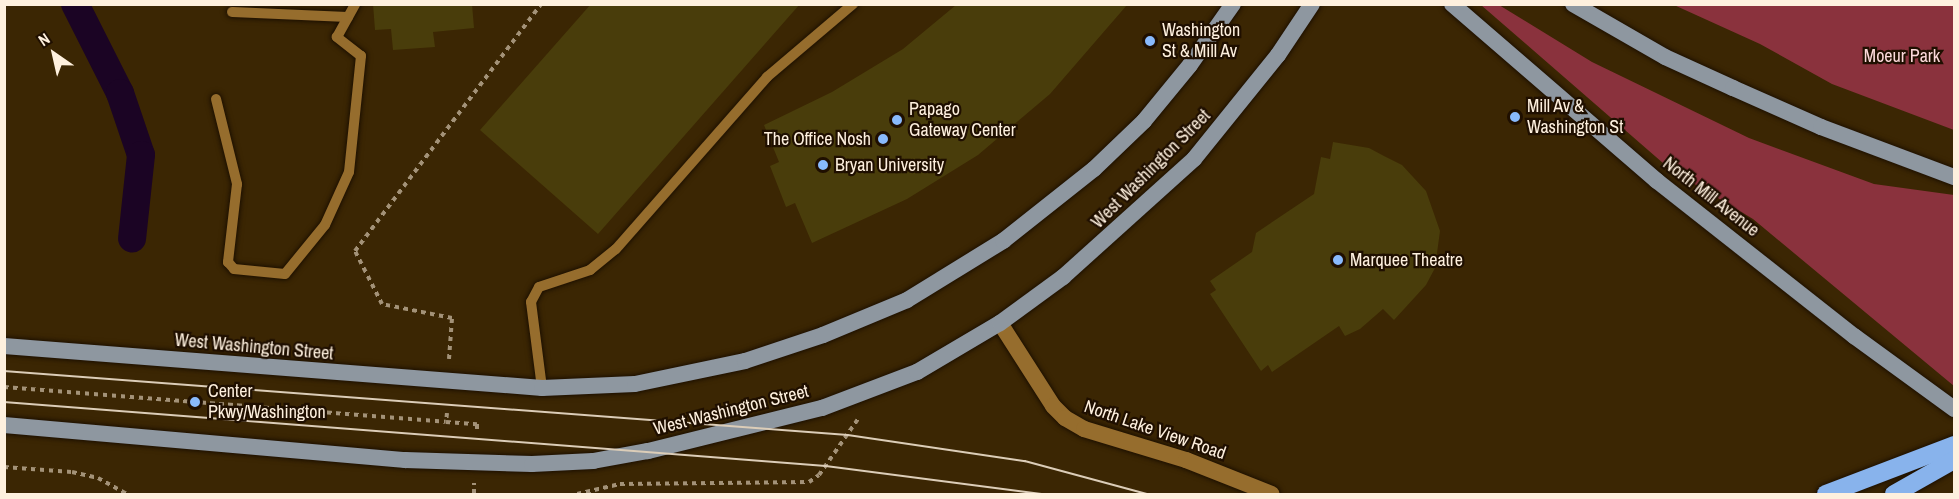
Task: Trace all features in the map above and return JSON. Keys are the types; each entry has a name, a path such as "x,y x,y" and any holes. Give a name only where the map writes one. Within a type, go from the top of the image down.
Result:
{"highway":[{"path":"1826,495 1954,445"},
{"path":"1894,495 1954,460"}],"main road":[{"name":"West Washington Street","path":"4,346 542,388 635,384 745,361 824,335 916,294 1003,241 1094,170 1150,113 1233,4"},
{"name":"West Washington Street","path":"4,425 405,460 532,464 593,461 822,408 917,372 1000,322 1118,231 1194,159 1278,55 1312,4"},
{"name":"North Mill Avenue","path":"1452,4 1658,181 1854,336 1954,409"},
{"path":"1574,4 1665,57 1732,88 1821,127 1954,177"}],"street":[{"name":"North Lake View Road","path":"1000,322 1053,406 1065,418 1084,429 1186,460 1272,495"}],"lane":[{"path":"216,99 237,184 228,262 234,269 285,274 325,225 349,172 361,56 337,37 355,4"},
{"path":"542,388 531,302 539,287 590,270 616,249 767,76 853,4"},
{"path":"232,12 348,17"}],"path":[{"path":"449,360 453,318 381,304 355,251 541,4"},
{"path":"4,387 477,424 477,431"},
{"path":"446,422 447,413"},
{"path":"576,495 620,484 809,482 819,475 855,426"},
{"path":"4,467 72,472 98,478 127,495"},
{"path":"474,481 474,495"}],"green space":[{"path":"1481,5 1499,5 1592,62 1749,138 1874,184 1954,195 1954,386 1753,219 1671,170"},
{"name":"Moeur Park","path":"1674,5 1954,5 1954,130 1832,84 1760,44"}],"building":[{"path":"373,4 472,4 474,28 433,32 435,47 393,50 391,29 375,30"},
{"path":"591,4 800,4 598,234 480,130"},
{"name":"Papago Gateway Center","path":"956,5 1127,5 1050,94 978,155 907,199 812,243 795,203 786,207 770,166 779,162 764,125 832,92 903,49"},
{"name":"Marquee Theatre","path":"1333,142 1369,148 1402,165 1426,191 1440,231 1435,268 1426,285 1394,320 1383,309 1360,329 1345,336 1339,326 1272,372 1268,365 1261,371 1210,294 1216,290 1210,281 1252,252 1256,233 1314,194 1321,157 1330,159"}],"waterway":[{"path":"75,4 120,93 141,155 132,239"}],"tram line":[{"path":"4,371 848,435 1025,461 1147,494"},
{"path":"4,402 826,466 1041,494"}],"place":[{"name":"Washington St & Mill Av","path":"1150,41"},
{"name":"Mill Av & Washington St","path":"1515,117"},
{"name":"Papago Gateway Center","path":"897,120"},
{"name":"The Office Nosh","path":"883,139"},
{"name":"Bryan University","path":"823,165"},
{"name":"Marquee Theatre","path":"1338,260"},
{"name":"Center Pkwy/Washington","path":"195,402"}]}
